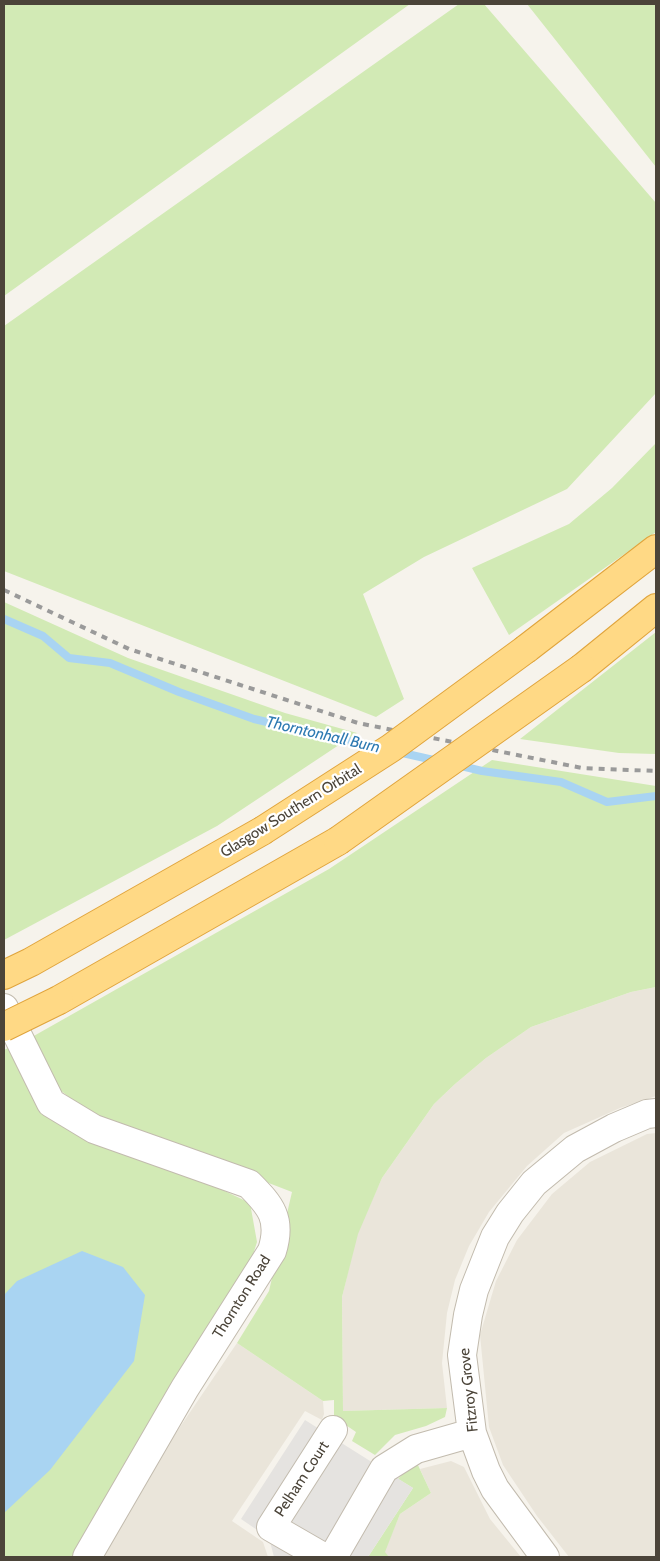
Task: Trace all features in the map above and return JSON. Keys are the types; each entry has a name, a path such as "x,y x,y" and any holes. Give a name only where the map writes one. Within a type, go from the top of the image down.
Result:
{"highway":[{"name":"Glasgow Southern Orbital","path":"4,975 31,962 262,831 392,748 526,649 656,549"},
{"path":"4,1027 59,1000 338,841 582,668 656,608"}],"street":[{"name":"Thornton Road","path":"4,1008 52,1103 94,1129 249,1184 268,1203 274,1215 276,1239 272,1251 184,1388 87,1557"},
{"name":"Fitzroy Grove","path":"545,1557 495,1488 486,1471 472,1433 462,1355 465,1330 474,1290 494,1237 510,1212 534,1183 572,1151 614,1128 647,1114 656,1113"},
{"name":"Pelham Court","path":"323,1557 271,1527 333,1430"},
{"path":"333,1557 384,1469 419,1447 472,1433"}],"shaded area":[{"path":"656,987 656,1096 620,1108 564,1133 527,1166 489,1212 469,1246 455,1280 447,1313 442,1363 447,1408 343,1411 342,1297 357,1234 382,1178 434,1104 486,1058 531,1027 631,992"},
{"path":"656,1133 656,1557 569,1557 537,1516 503,1465 489,1427 480,1335 496,1281 517,1240 552,1194 590,1162 647,1134"},
{"path":"237,1343 323,1401 324,1414 322,1420 305,1411 232,1521 263,1542 268,1557 98,1557 161,1455"},
{"path":"305,1420 413,1488 368,1557 274,1557 269,1538 241,1519"},
{"path":"451,1461 464,1467 490,1519 521,1557 389,1557 384,1552 400,1514 431,1493 420,1469"}],"green space":[{"path":"4,4 410,4 4,296"},
{"path":"459,4 484,4 656,203 656,393 567,489 424,557 363,594 404,699 376,717 4,571 4,326"},
{"path":"527,4 656,4 656,167"},
{"path":"656,443 656,532 509,635 472,568 569,524 612,488"},
{"path":"4,602 128,658 285,713 357,733 217,826 4,940"},
{"path":"656,632 656,754 619,753 520,739"},
{"path":"492,760 656,786 656,987 631,992 531,1027 486,1058 434,1104 382,1178 358,1234 342,1297 343,1411 447,1408 445,1417 426,1426 395,1435 375,1455 352,1441 356,1432 334,1417 334,1400 323,1401 237,1343 269,1291 292,1192 92,1115 60,1090 32,1037 329,869"},
{"path":"12,1046 47,1114 174,1167 250,1203 257,1242 250,1264 77,1557 4,1557 4,1050"},
{"path":"417,1463 431,1493 400,1514 385,1552 389,1557 368,1557 413,1488 398,1479 410,1466"}],"water":[{"path":"82,1251 123,1267 145,1295 134,1361 50,1470 4,1513 4,1295 17,1281"}],"waterway":[{"name":"Thorntonhall Burn","path":"4,619 43,636 69,658 110,663 179,692 254,719 380,748"},
{"name":"Thorntonhall Burn","path":"398,752 438,761"},
{"name":"Thorntonhall Burn","path":"457,765 482,771 561,782 607,802 656,796"}],"railway":[{"path":"4,590 129,649 358,723 582,768 656,771"}]}
